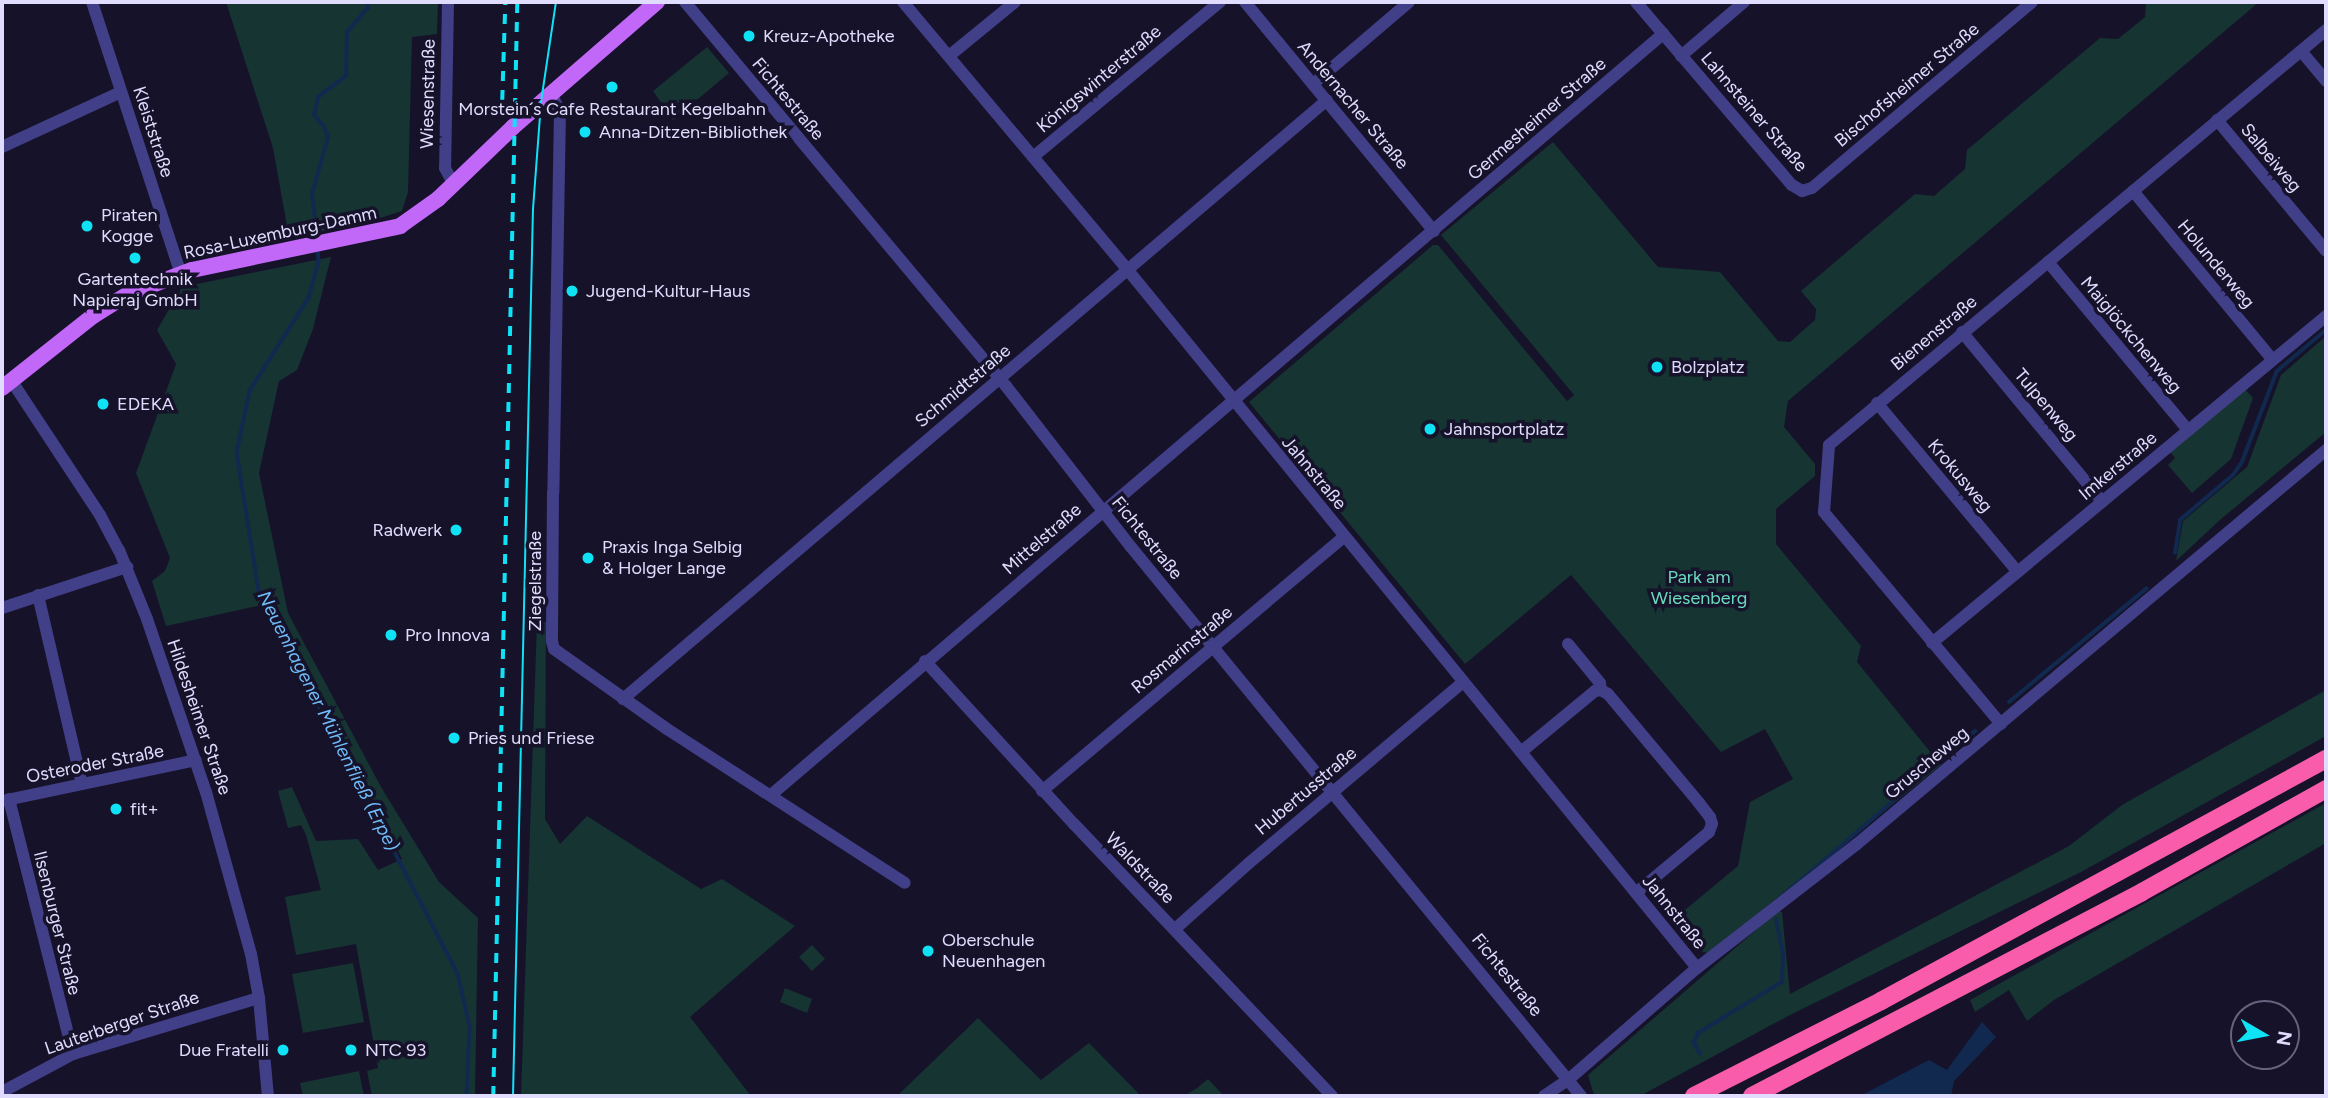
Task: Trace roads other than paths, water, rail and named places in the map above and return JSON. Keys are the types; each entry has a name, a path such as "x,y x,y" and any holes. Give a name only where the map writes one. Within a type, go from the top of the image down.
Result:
{"highway":[{"path":"1694,1096 1881,1001 2326,759"},
{"path":"1752,1096 2118,905 2326,789"}],"main road":[{"name":"Rosa-Luxemburg-Damm","path":"7,384 109,305 181,274 400,226 425,211 454,186 551,93 657,2"}],"street":[{"name":"Kleiststraße","path":"92,2 181,274"},
{"name":"Wiesenstraße","path":"448,2 445,168 454,186"},
{"name":"Fichtestraße","path":"685,2 999,378 1102,510 1581,1096"},
{"name":"Jahnstraße","path":"903,2 1127,269 1232,402 1697,968"},
{"path":"949,56 1016,2"},
{"name":"Königswinterstraße","path":"1033,157 1220,2"},
{"name":"Andernacher Straße","path":"1245,2 1434,231"},
{"path":"1313,84 1409,2"},
{"name":"Lahnsteiner Straße","path":"1636,2 1793,185 1802,191"},
{"name":"Lahnsteiner Straße","path":"1681,56 1744,2"},
{"name":"Bischofsheimer Straße","path":"1802,191 1812,188 2032,2"},
{"name":"Bienenstraße","path":"2001,724 1824,512 1829,445 2326,30"},
{"name":"Germesheimer Straße","path":"1434,231 1663,34"},
{"path":"2301,51 2326,81"},
{"path":"2,147 121,92"},
{"name":"Ziegelstraße","path":"551,93 560,111 552,641 558,655 905,883"},
{"name":"Schmidtstraße","path":"623,699 1327,100"},
{"name":"Salbeiweg","path":"2217,120 2326,251"},
{"name":"Holunderweg","path":"2133,191 2272,359"},
{"name":"Mittelstraße","path":"771,795 1102,510 1434,231"},
{"name":"Maiglöckchenweg","path":"2048,262 2188,430"},
{"name":"Imkerstraße","path":"1932,643 2326,316"},
{"name":"Tulpenweg","path":"1962,332 2102,501"},
{"name":"Hildesheimer Straße","path":"7,384 100,515 127,566 196,760 230,874 259,998 268,1096"},
{"name":"Krokusweg","path":"1877,403 2017,571"},
{"name":"Gruscheweg","path":"1544,1096 1568,1080 1697,968 1836,860 2001,724 2326,450"},
{"name":"Rosmarinstraße","path":"1042,791 1344,537"},
{"path":"2,608 127,566"},
{"path":"38,595 82,784"},
{"path":"1568,644 1600,683 1601,690"},
{"name":"Waldstraße","path":"925,661 1042,791 1332,1096"},
{"name":"Hubertusstraße","path":"1175,929 1331,792 1463,682"},
{"path":"1521,752 1595,691 1601,690 1608,694 1699,803 1712,824 1709,832 1636,893"},
{"name":"Osteroder Straße","path":"5,800 196,760"},
{"name":"Ilsenburger Straße","path":"5,800 73,1054"},
{"name":"Lauterberger Straße","path":"2,1093 73,1054 259,998"}],"water":[{"path":"1982,1022 1996,1037 1954,1081 1951,1096 1860,1096 1929,1060 1947,1070"}],"waterway":[{"name":"Neuenhagener Mühlenfließ (Erpe)","path":"317,238 312,194 328,137 314,115 318,97 346,76 347,32 368,8 367,2"},
{"name":"Neuenhagener Mühlenfließ (Erpe)","path":"318,249 319,261 309,298 250,391 237,453 259,590 458,974 470,1027 467,1096"},
{"path":"2175,553 2180,520 2233,475 2242,462 2277,371 2326,330"},
{"path":"2009,702 2146,589"},
{"path":"1779,899 1975,731"},
{"path":"1700,1054 1694,1043 1698,1033 1782,982 1783,955 1776,920"}],"tram line":[{"path":"513,1096 533,209 541,102 556,2"}],"railway":[{"path":"502,100 505,2"},
{"path":"493,1096 517,2"}],"place":[{"name":"Kreuz-Apotheke","path":"749,36"},
{"name":"Morstein´s Cafe Restaurant Kegelbahn","path":"612,87"},
{"name":"Anna-Ditzen-Bibliothek","path":"585,132"},
{"name":"Piraten Kogge","path":"87,226"},
{"name":"Gartentechnik Napieraj GmbH","path":"135,258"},
{"name":"Jugend-Kultur-Haus","path":"572,291"},
{"name":"Bolzplatz","path":"1657,367"},
{"name":"EDEKA","path":"103,404"},
{"name":"Jahnsportplatz","path":"1430,429"},
{"name":"Radwerk","path":"456,530"},
{"name":"Praxis Inga Selbig & Holger Lange","path":"588,558"},
{"name":"Pro Innova","path":"391,635"},
{"name":"Pries und Friese","path":"454,738"},
{"name":"fit+","path":"116,809"},
{"name":"Oberschule Neuenhagen","path":"928,951"},
{"name":"Due Fratelli","path":"283,1050"},
{"name":"NTC 93","path":"351,1050"}],"park label":[{"name":"Park am Wiesenberg","path":"1699,588"}]}
